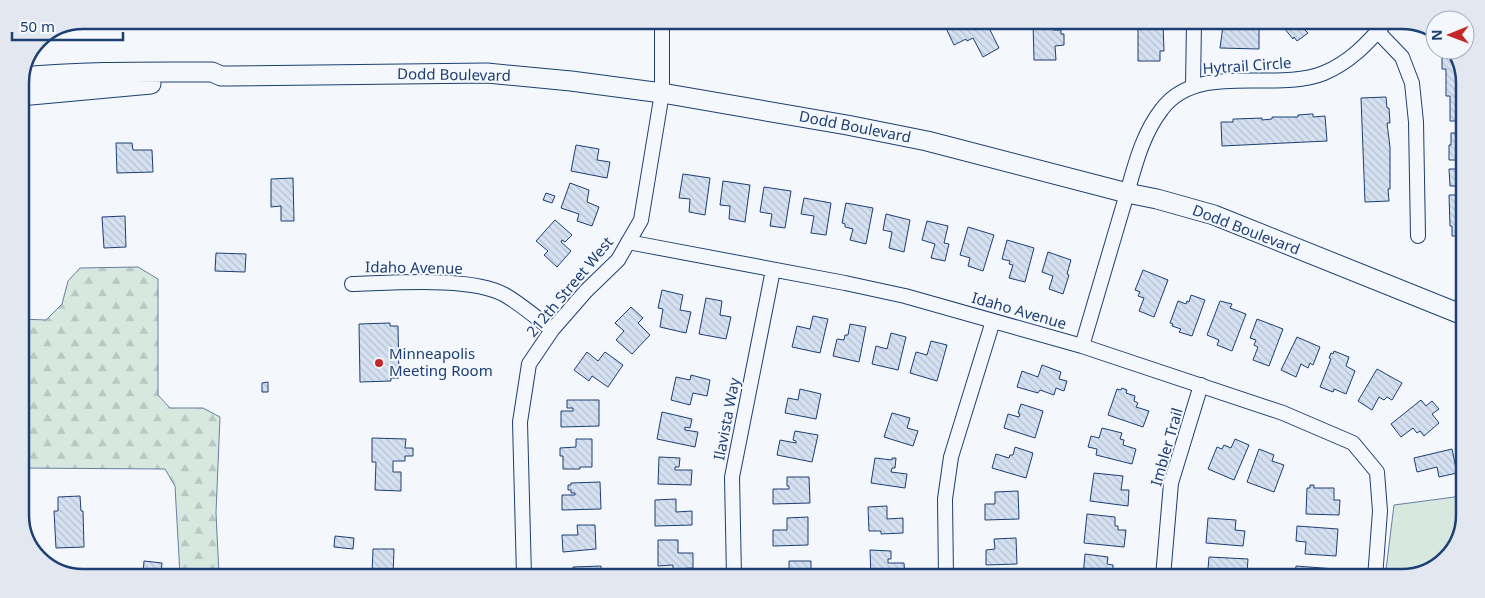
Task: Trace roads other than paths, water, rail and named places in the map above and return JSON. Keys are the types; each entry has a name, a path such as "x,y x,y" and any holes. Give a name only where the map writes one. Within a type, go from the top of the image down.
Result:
{"main road":[{"name":"Dodd Boulevard","path":"30,77 58,74 212,72 221,76 487,73 571,81 662,93 884,132 1127,193 1158,199 1214,215 1456,312"},
{"name":"Dodd Boulevard","path":"29,95 213,80 221,76"}],"street":[{"name":"212th Street West","path":"524,569 520,422 529,364 552,330 586,291 618,260 641,220 662,93 662,29"},
{"path":"1193,86 1194,29"},
{"name":"Hytrail Circle","path":"1082,346 1136,161 1149,128 1163,107 1183,90 1210,82 1297,79 1322,74 1343,64 1364,47 1381,29"},
{"path":"1383,29 1402,57 1412,83 1416,122 1418,236"},
{"name":"Idaho Avenue","path":"628,242 844,282 905,296 1082,346 1283,413 1353,444 1377,472 1380,512 1376,569"},
{"name":"Ilavista Way","path":"734,569 732,477 773,270"},
{"name":"Idaho Avenue","path":"352,284 444,282 478,286 504,294 552,330"},
{"path":"946,569 945,499 950,466 957,435 993,321"},
{"name":"Imbler Trail","path":"1163,569 1171,483 1201,385"}],"place":[{"name":"Minneapolis Meeting Room","path":"379,363"}]}
